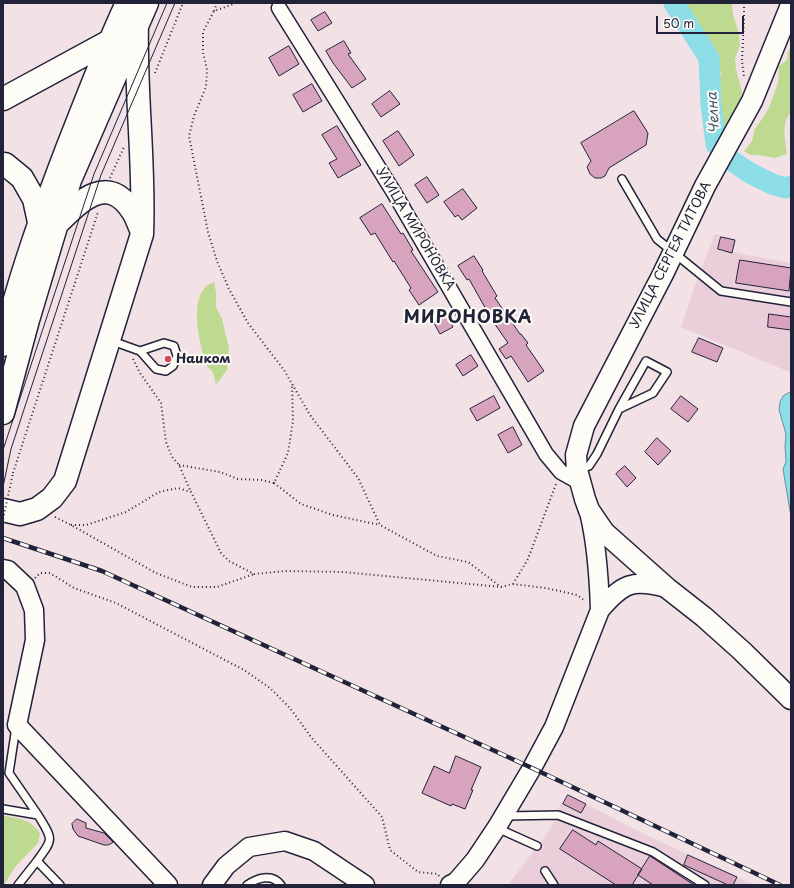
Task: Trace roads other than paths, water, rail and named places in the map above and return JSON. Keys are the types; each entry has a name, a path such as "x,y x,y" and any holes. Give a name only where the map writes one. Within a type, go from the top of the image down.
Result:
{"main road":[{"path":"3,345 10,316 48,223 108,42 127,3"},
{"path":"3,413 28,320 48,223 70,180 147,3"},
{"name":"УЛИЦА СЕРГЕЯ ТИТОВА","path":"791,5 753,100 705,186 673,253 584,426 576,455 573,475 589,510 604,532 667,588 704,617 742,650 791,699"},
{"path":"3,510 20,514 38,509 52,498 65,481 118,344 142,234 144,203 136,56 137,24"},
{"path":"3,99 108,42"},
{"path":"3,164 6,164 22,178 48,223"},
{"path":"48,223 95,193 112,193 123,201 133,212 142,234"}],"street":[{"name":"УЛИЦА МИРОНОВКА","path":"279,8 393,191 546,454 573,475"},
{"path":"589,510 596,549 600,610"},
{"path":"3,569 8,570 25,586 34,610 35,640 17,726 168,885"},
{"path":"451,883 475,860 532,768 554,727 600,610 610,598 623,587 641,582 667,588"},
{"path":"212,885 226,866 249,847 285,841 314,851 359,884"}],"lane":[{"path":"622,179 657,240 721,291 791,302"},
{"path":"118,344 140,351 156,369 166,371 174,366 178,356 174,346 164,343 140,351"},
{"path":"573,475 589,466 597,454 619,410 646,361 667,372 653,393 619,410"},
{"path":"17,726 9,773 38,815 50,836 50,843 18,885"},
{"path":"3,809 38,815"},
{"path":"500,821 558,816 653,852 705,885"},
{"path":"500,821 537,846"},
{"path":"37,861 60,885"},
{"path":"545,871 554,885"},
{"path":"247,885 256,879 266,877 278,881 281,885"}],"water":[{"path":"791,392 791,517 783,469 786,462 786,434 779,410 780,402 783,396"}],"waterway":[{"name":"Челна","path":"674,3 709,58 711,104 716,144 723,155 750,173 772,184 785,188 791,186"}],"tram line":[{"path":"3,450 94,174 167,3"},
{"path":"3,487 11,449 101,175 175,3"}],"railway":[{"path":"3,538 102,571 532,768 780,885"}],"place":[{"name":"Наиком","path":"168,359"}],"district":[{"name":"МИРОНОВКА","path":"468,318"}]}
